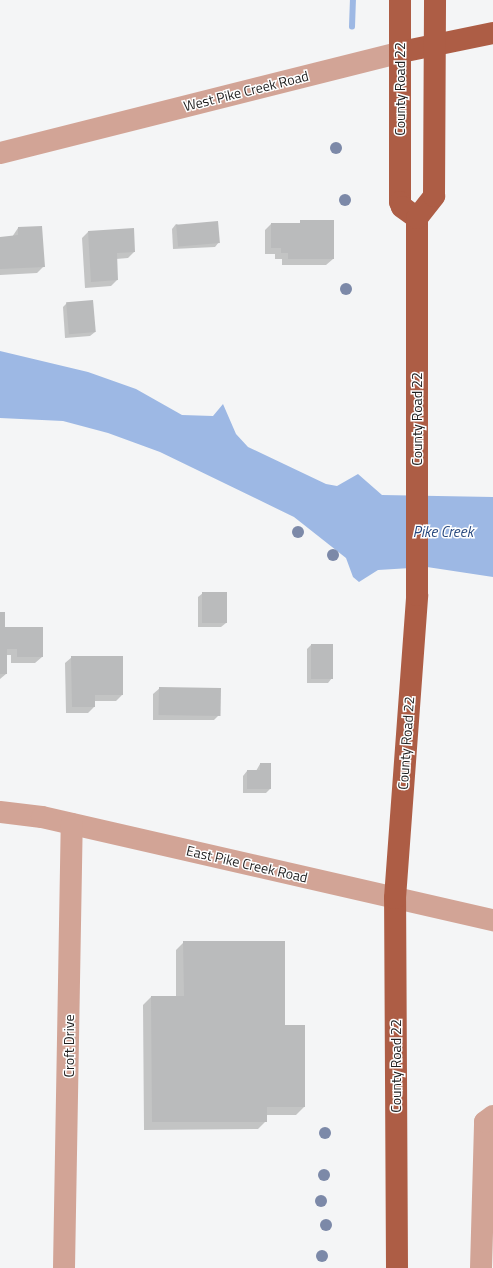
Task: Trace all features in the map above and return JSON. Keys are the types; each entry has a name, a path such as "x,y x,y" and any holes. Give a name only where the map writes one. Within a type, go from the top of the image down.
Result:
{"main road":[{"name":"County Road 22","path":"397,1268 395,898 417,595 417,218 402,207 400,202 400,0"},
{"path":"417,218 434,196 435,0"},
{"name":"West Pike Creek Road","path":"401,52 434,43 493,33"}],"street":[{"name":"West Pike Creek Road","path":"0,153 401,52"},
{"name":"East Pike Creek Road","path":"0,812 42,817 493,920"},
{"name":"Croft Drive","path":"64,1268 72,824"},
{"path":"481,1268 485,1122 493,1116"}],"water":[{"name":"Pike Creek","path":"0,351 88,372 136,389 182,415 213,416 223,404 236,434 248,447 326,484 337,486 358,474 382,495 493,497 493,577 427,567 378,570 359,582 353,577 346,558 294,517 160,452 108,433 63,421 0,418"}],"building":[{"path":"300,220 334,220 334,259 288,259 288,253 281,253 281,248 271,248 271,223 300,223"},
{"path":"218,221 220,243 178,247 176,225"},
{"path":"42,226 45,267 0,269 0,237 18,235 18,227"},
{"path":"134,228 135,252 117,253 118,280 91,282 88,231"},
{"path":"93,300 96,332 69,334 66,302"},
{"path":"202,592 227,592 227,623 202,623"},
{"path":"0,612 5,612 5,627 43,627 43,657 17,657 17,649 7,649 7,674 0,674"},
{"path":"311,644 333,644 333,679 311,679"},
{"path":"71,656 123,656 123,695 95,695 95,707 72,707"},
{"path":"159,687 221,688 221,716 159,715"},
{"path":"260,763 271,763 271,789 247,789 247,770 260,770"},
{"path":"183,941 285,941 285,1025 305,1025 305,1107 267,1107 267,1122 152,1122 151,996 184,996"}],"waterway":[{"path":"352,27 353,0"}]}
